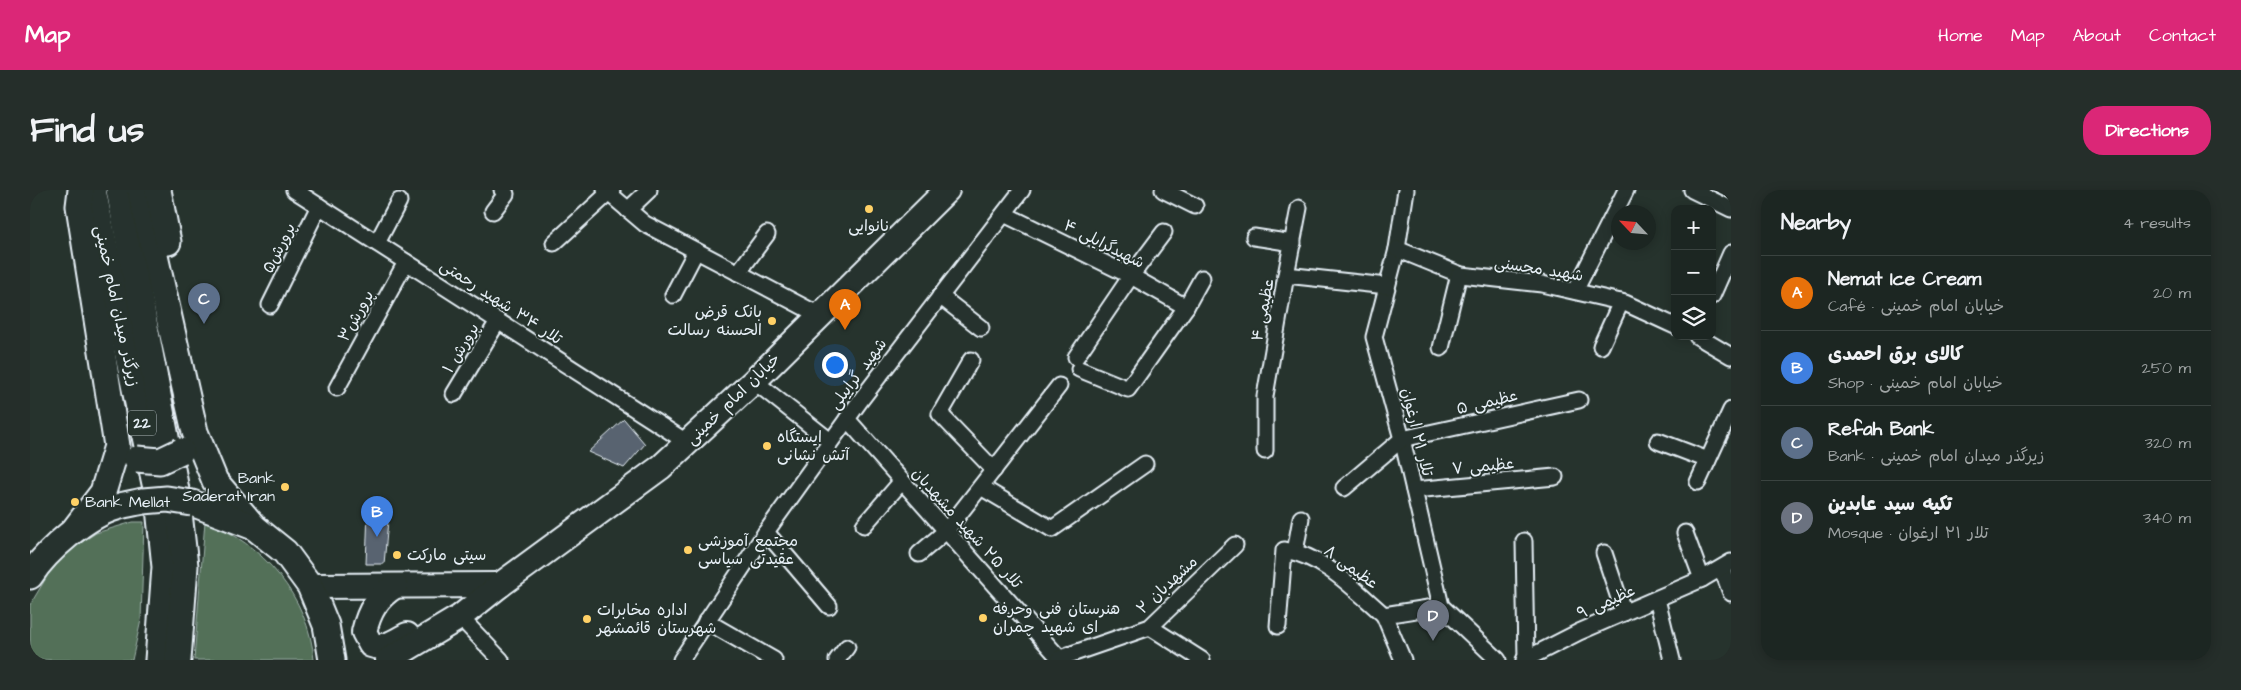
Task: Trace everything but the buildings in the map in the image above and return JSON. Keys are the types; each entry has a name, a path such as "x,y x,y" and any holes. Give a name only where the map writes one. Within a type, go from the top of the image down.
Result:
{"highway":[{"path":"30,576 40,561 74,530 102,492 127,453 79,206 81,190"},
{"name":"زیرگذر میدان امام خمینی","path":"93,190 158,498 165,567 158,660"},
{"name":"زیرگذر میدان امام خمینی","path":"119,190 177,495 185,566 178,660"},
{"path":"140,190 184,382 188,441 215,481 254,527 286,552 310,586 326,624 332,660"},
{"path":"158,190 189,355 184,382"},
{"path":"127,453 160,461 188,441"},
{"path":"74,530 115,507 143,501 167,500 192,503 254,527"}],"main road":[{"name":"خیابان امام خمینی","path":"388,660 459,618 500,585 661,467 754,380 947,190"},
{"path":"310,586 500,585"},
{"path":"395,586 383,594 369,615 364,632 371,645 382,647 433,622 459,618"}],"street":[{"name":"تلار ۳۴ شهید رحمتی","path":"294,190 688,443"},
{"path":"493,211 506,194 502,190"},
{"path":"628,210 649,190"},
{"name":"شهید گراییلی","path":"681,660 766,532 830,441 1022,190"},
{"path":"1163,190 1195,206"},
{"name":"تلار ۲۱ ارغوان","path":"1406,190 1397,248 1374,337 1402,439 1441,606"},
{"path":"1575,291 1626,190"},
{"path":"1692,190 1731,209"},
{"path":"554,243 609,191 645,224 819,314"},
{"path":"377,243 399,201"},
{"name":"پرورش۵","path":"270,305 319,206"},
{"path":"1286,275 1299,208"},
{"name":"شهیدگرایلی ۴","path":"1004,214 1131,276 1186,307"},
{"path":"1164,232 1131,276 1077,363 1128,389 1186,307 1202,278"},
{"path":"738,273 768,234"},
{"path":"1254,236 1293,242"},
{"name":"شهید محسنی","path":"1397,248 1458,274 1542,284 1575,291 1621,302 1671,324"},
{"path":"673,295 696,251"},
{"path":"1712,295 1731,254"},
{"name":"پرورش۳","path":"337,388 406,262"},
{"path":"1441,348 1458,274"},
{"name":"عظیمی ۴","path":"1265,451 1265,396 1286,275 1387,286"},
{"path":"940,296 981,328"},
{"path":"1602,346 1621,302"},
{"name":"پرورش ۱","path":"454,394 498,321"},
{"path":"1704,340 1731,356"},
{"path":"971,360 940,414 994,470"},
{"path":"754,380 830,441"},
{"path":"919,554 946,531 1059,386"},
{"name":"عظیمی ۵","path":"1402,439 1579,400"},
{"path":"1698,482 1731,410"},
{"name":"تلار ۲۵ شهید مشهدبان","path":"847,419 1061,659"},
{"path":"1344,488 1402,439"},
{"path":"1658,441 1708,460"},
{"path":"981,487 1052,529 1145,464"},
{"name":"عظیمی ۷","path":"1414,490 1555,477"},
{"path":"864,526 902,481"},
{"path":"1278,626 1284,549 1301,518"},
{"path":"766,532 829,606"},
{"path":"1685,533 1702,578"},
{"path":"1524,541 1525,659"},
{"name":"مشهدبان ۲","path":"1061,659 1150,627 1235,545"},
{"name":"عظیمی ۸","path":"1284,549 1324,565 1384,614"},
{"path":"1604,554 1624,612"},
{"path":"1726,566 1731,592"},
{"name":"عظیمی ۹","path":"1525,659 1726,566"},
{"path":"1657,599 1672,660"},
{"path":"1403,660 1384,614 1441,606 1498,660"},
{"path":"459,618 501,660"},
{"path":"706,621 774,660"},
{"path":"1150,627 1202,660"},
{"path":"837,660 848,647"}],"green space":[{"path":"205,521 245,543 279,575 303,615 310,637 314,660 194,660"},
{"path":"133,522 144,522 141,620 132,660 30,660 30,605 52,568 73,548 96,533"}],"place":[{"name":"نانوایی","path":"869,209"},
{"name":"بانک قرض الحسنه رسالت","path":"772,321"},
{"name":"Refah Bank","path":"204,324"},
{"name":"Nemat Ice Cream","path":"845,330"},
{"name":"ایستگاه آتش نشانی","path":"767,446"},
{"name":"Bank Saderat Iran","path":"285,487"},
{"name":"Bank Mellat","path":"75,502"},
{"name":"کالای برق احمدی","path":"377,537"},
{"name":"مجتمع آموزشی عقیدتی سیاسی","path":"688,550"},
{"name":"سیتی مارکت","path":"397,555"},
{"name":"هنرستان فنی وحرفه ای شهید چمران","path":"983,618"},
{"name":"اداره مخابرات شهرستان قائمشهر","path":"587,619"},
{"name":"تکیه سید عابدین","path":"1433,641"}]}
